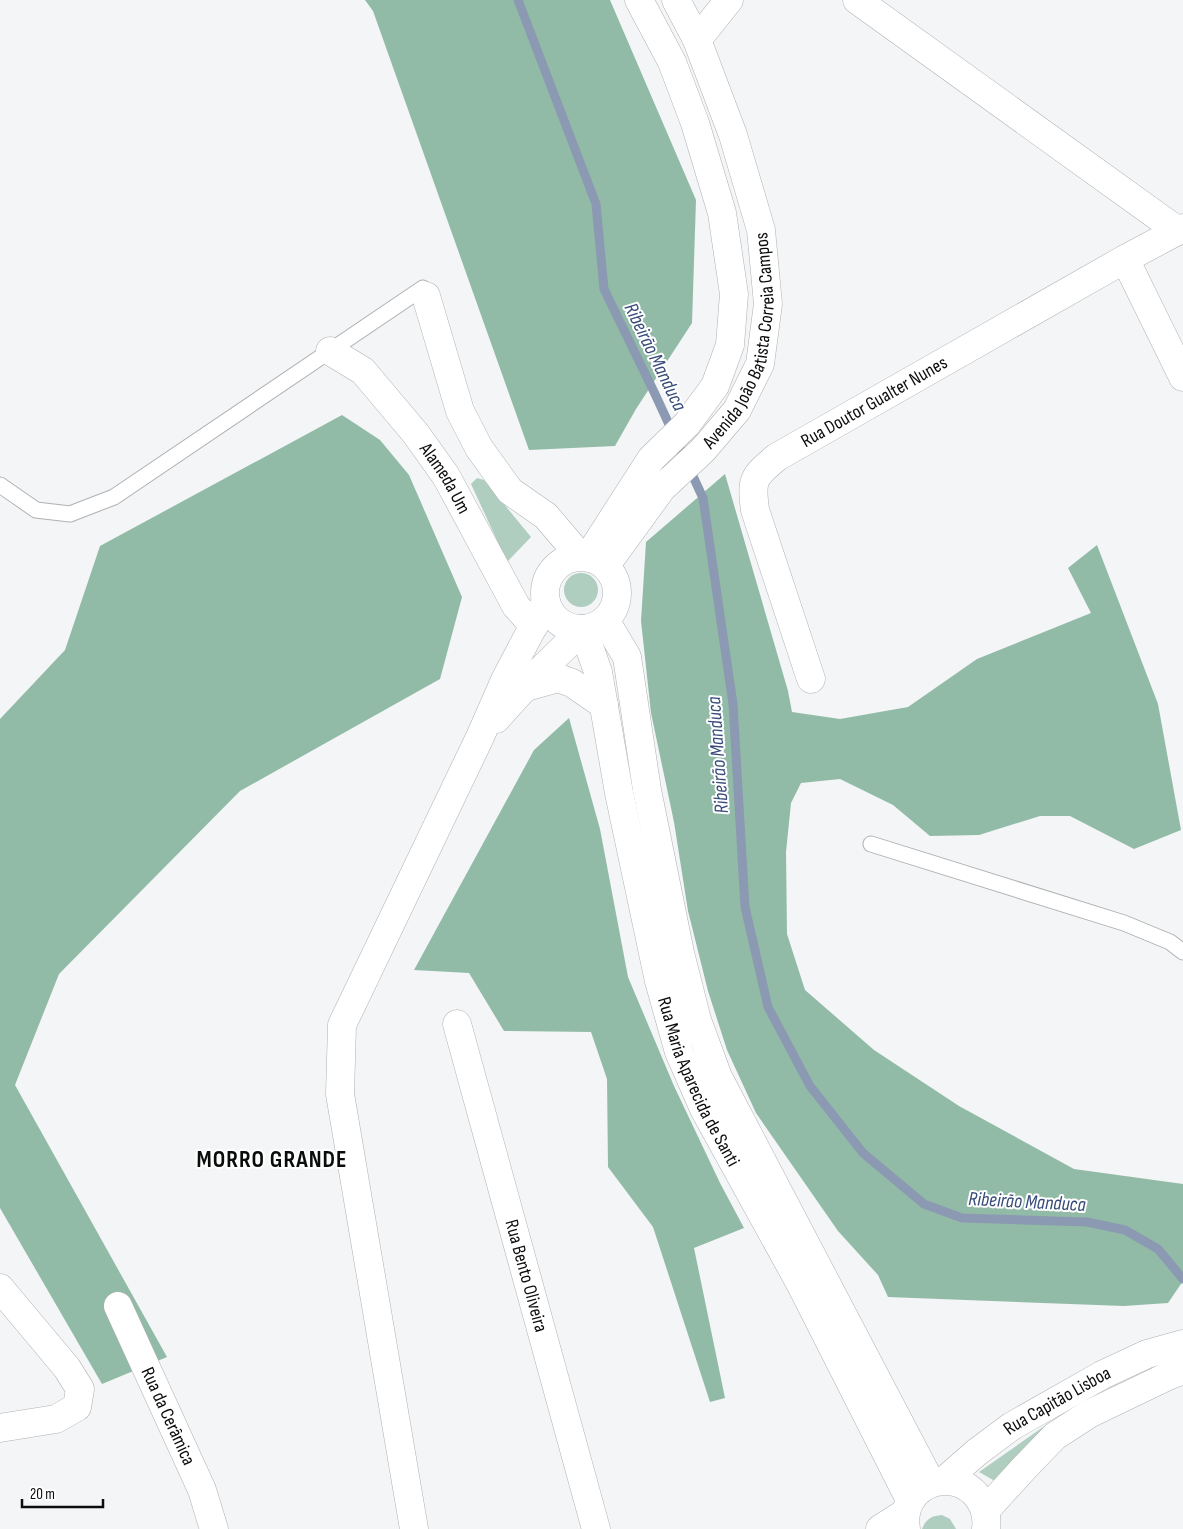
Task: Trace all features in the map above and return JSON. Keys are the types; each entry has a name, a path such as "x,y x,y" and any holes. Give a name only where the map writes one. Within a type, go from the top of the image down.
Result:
{"main road":[{"name":"Avenida João Batista Correia Campos","path":"592,559 651,459 687,424 715,386 730,345 734,294 722,213 695,123 672,62 639,0"},
{"name":"Avenida João Batista Correia Campos","path":"592,559 662,488 703,450 737,410 760,364 768,304 761,230 733,135 697,40 676,0"},
{"path":"697,40 729,0"},
{"path":"857,0 1180,229"},
{"name":"Rua Doutor Gualter Nunes","path":"811,679 755,510 752,486 761,470 777,457 1180,229"},
{"path":"1125,259 1183,377"},
{"path":"424,292 460,411 479,448 510,491 546,516 615,578 618,593 614,608 526,687 480,737"},
{"name":"Alameda Um","path":"330,351 363,371 416,434 446,476 516,606 534,626"},
{"path":"414,1529 340,1094 342,1024 480,737 505,680 546,602 546,586 552,571 565,560 592,559"},
{"path":"546,602 560,622 575,628 594,625"},
{"name":"Rua Maria Aparecida de Santi","path":"594,625 598,672 620,793 659,981 680,1052 704,1110 800,1284 907,1514"},
{"name":"Rua Maria Aparecida de Santi","path":"594,625 627,657 647,790 680,953 697,1020 718,1077 938,1482"},
{"path":"526,687 558,678 572,683 604,705"},
{"name":"Rua Bento Oliveira","path":"457,1024 596,1529"},
{"path":"0,1288 67,1368 80,1389 77,1407 56,1419 0,1428"},
{"name":"Rua da Cerâmica","path":"118,1306 202,1490 214,1529"},
{"name":"Rua Capitão Lisboa","path":"880,1529 907,1514 919,1490 938,1482 1012,1426 1102,1374 1147,1354 1183,1344"},
{"name":"Rua Capitão Lisboa","path":"986,1520 1026,1466 1055,1436 1089,1414 1178,1377"},
{"path":"938,1482 958,1482 970,1489 980,1499 986,1520"}],"lane":[{"path":"0,485 36,510 70,514 114,497 330,351 424,292"},
{"path":"871,844 1124,923 1170,942 1183,952"}],"green space":[{"path":"365,0 610,0 696,200 692,323 636,409 615,446 529,450 373,11"},
{"path":"342,415 380,440 409,475 462,597 440,679 240,791 59,974 15,1085 167,1357 102,1384 0,1208 0,719 65,650 100,546"},
{"path":"725,474 788,691 792,712 840,719 908,707 977,659 1091,613 1068,568 1097,545 1158,704 1181,830 1134,849 1070,816 1040,816 979,835 930,836 893,805 840,779 801,783 791,803 786,852 787,934 805,990 874,1050 959,1106 1074,1169 1183,1184 1183,1281 1168,1303 1124,1306 888,1297 878,1275 838,1231 756,1113 727,1050 708,991 688,911 674,822 651,713 641,621 646,542"},
{"path":"477,478 484,480 531,537 507,562 471,484"},
{"path":"581,573 588,574 593,578 597,583 597,597 593,602 588,606 581,607 574,606 569,602 565,597 564,590 565,583 569,578 574,574"},
{"path":"569,718 600,829 628,977 674,1086 720,1183 744,1228 694,1248 725,1398 710,1402 653,1227 608,1167 607,1079 591,1032 504,1031 469,973 414,970 534,750"},
{"path":"1046,1425 1002,1485 979,1472"},
{"path":"942,1515 950,1519 956,1529 922,1529 929,1519"}],"waterway":[{"name":"Ribeirão Manduca","path":"518,0 596,204 604,289 703,498 733,704 745,907 768,1007 810,1086 863,1153 924,1204 962,1218 1087,1222 1125,1230 1158,1249 1183,1279"}],"district":[{"name":"MORRO GRANDE","path":"272,1159"}]}
